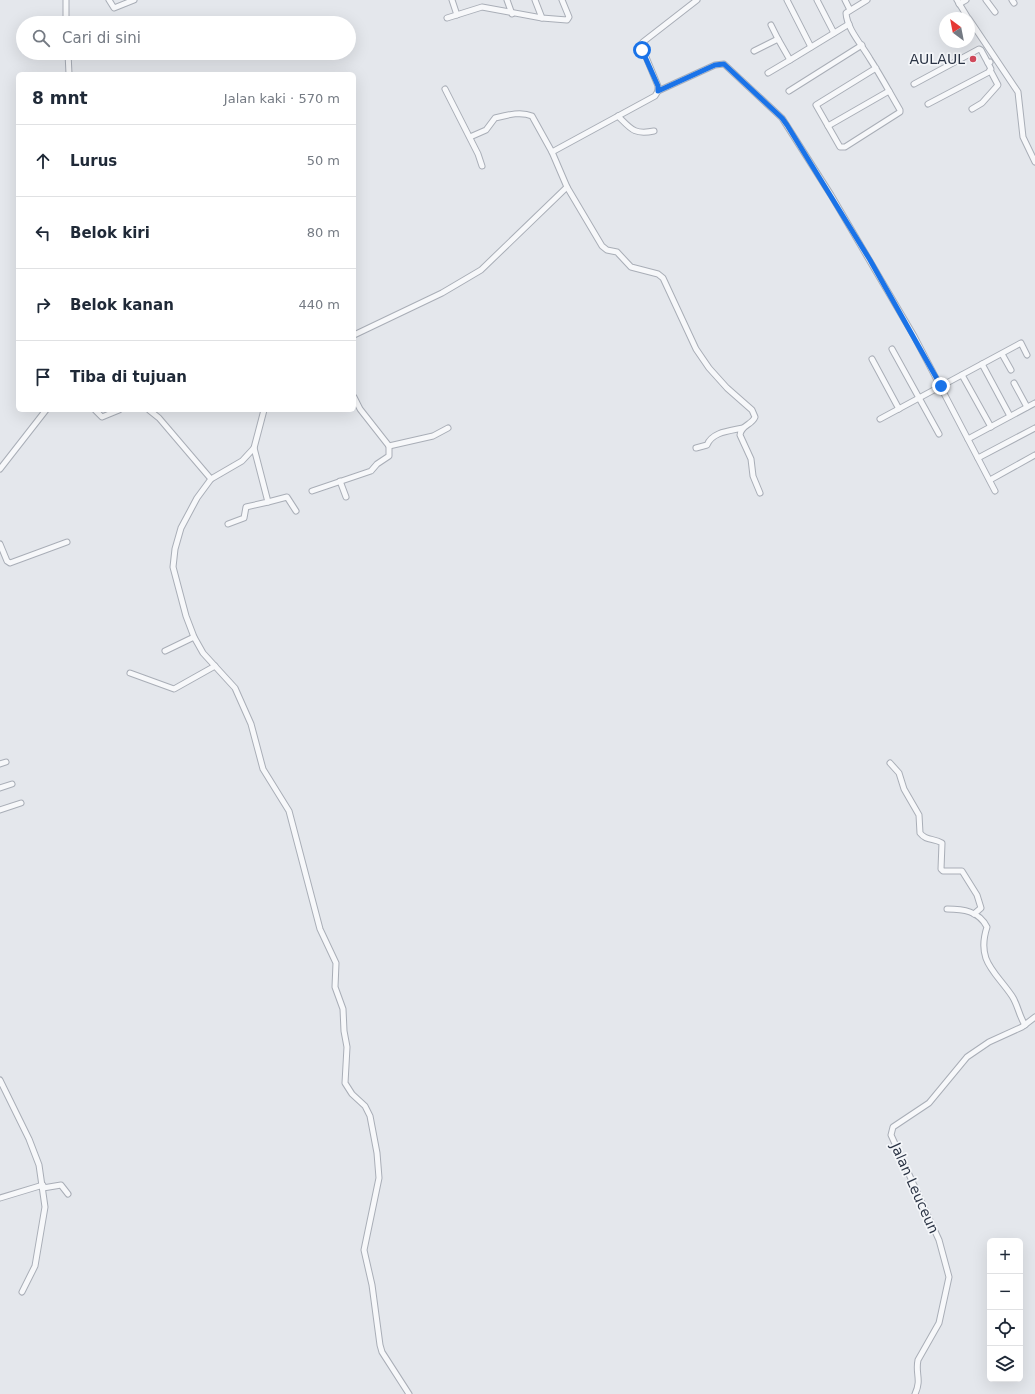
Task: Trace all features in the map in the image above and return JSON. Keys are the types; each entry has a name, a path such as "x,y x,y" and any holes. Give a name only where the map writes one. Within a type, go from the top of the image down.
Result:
{"street":[{"path":"66,0 66,16"},
{"path":"109,0 114,8 134,0"},
{"path":"452,0 457,15"},
{"path":"480,0 482,7"},
{"path":"508,0 512,14"},
{"path":"535,0 542,18"},
{"path":"447,18 482,7 512,14 567,20 569,17 562,0"},
{"path":"658,91 658,86 641,45 697,0"},
{"path":"787,0 811,47"},
{"path":"816,0 834,33"},
{"path":"845,0 850,10"},
{"path":"867,0 846,13 849,24 876,68 900,110 899,114 845,147 838,146 816,105 876,68"},
{"path":"964,12 958,2 966,0"},
{"path":"986,0 995,12"},
{"path":"768,73 849,24"},
{"path":"771,25 790,60"},
{"path":"975,29 994,59 1018,92 1023,138 1035,162"},
{"path":"754,51 778,39"},
{"path":"789,90 862,46"},
{"path":"914,84 979,49 981,50 998,84 982,103 972,109"},
{"path":"988,63 994,59"},
{"path":"69,60 69,72"},
{"path":"552,152 655,96 658,91 715,65 724,64 782,118 870,260 941,386 995,491"},
{"path":"928,104 990,70"},
{"path":"445,88 470,137 482,166"},
{"path":"828,126 889,91"},
{"path":"470,137 486,130 496,118 521,114 532,116 552,152 567,187 602,246 607,250 617,252 631,268 658,274 663,278 696,349 708,368 727,388 752,410 755,417 754,420 742,428 715,435 710,438 707,445 696,448"},
{"path":"618,116 632,130 643,133 654,131"},
{"path":"356,334 442,293 481,270 567,187"},
{"path":"880,419 1021,343 1027,355"},
{"path":"892,349 939,434"},
{"path":"1002,354 1011,370"},
{"path":"872,359 899,409"},
{"path":"982,364 1010,416"},
{"path":"962,375 990,427"},
{"path":"1014,383 1028,407"},
{"path":"312,491 372,471 377,464 389,456 389,446 360,409 356,401"},
{"path":"968,439 1035,403"},
{"path":"0,469 44,412"},
{"path":"97,412 102,417 114,412"},
{"path":"152,412 210,479"},
{"path":"263,412 254,448 242,461 210,479 205,484 181,528 173,558 173,567 186,616 194,637 203,654 235,688 251,724 253,736 264,769 289,811 320,929 336,962 335,987 343,1009 344,1031 347,1047 345,1082 352,1094 365,1106 370,1116 377,1153 379,1178 364,1250 372,1285 380,1345 382,1352 409,1394"},
{"path":"389,446 434,436 448,428"},
{"path":"742,428 740,435 751,459 753,476 760,493"},
{"path":"978,458 1035,428"},
{"path":"254,448 268,502"},
{"path":"990,480 1035,455"},
{"path":"340,481 346,497"},
{"path":"228,524 244,518 246,507 287,497 296,511"},
{"path":"0,544 7,561 10,563 67,542"},
{"path":"165,651 194,637"},
{"path":"130,674 174,689 215,666"},
{"path":"0,764 6,762"},
{"path":"890,763 900,774 904,789 919,815 920,833 925,839 942,843 941,869 943,871 962,871 977,895 981,908 974,914"},
{"path":"0,788 12,784"},
{"path":"0,810 21,803"},
{"path":"947,909 965,910 974,914 987,927 983,943 986,959 999,982 1013,998 1025,1025"},
{"name":"Jalan Leuceun","path":"915,1394 919,1382 916,1366 935,1331 949,1278 939,1240 891,1135 893,1127 929,1103 967,1057 989,1042 1009,1035 1035,1017"},
{"path":"0,1080 29,1139 39,1165 46,1207 42,1236 35,1266 22,1292"},
{"path":"0,1198 43,1187 61,1185 68,1194"}],"place":[{"name":"AULAUL","path":"973,59"}],"route":[{"path":"642,50 658,86 658,91 715,65 724,64 782,118 870,260 941,386"}]}
